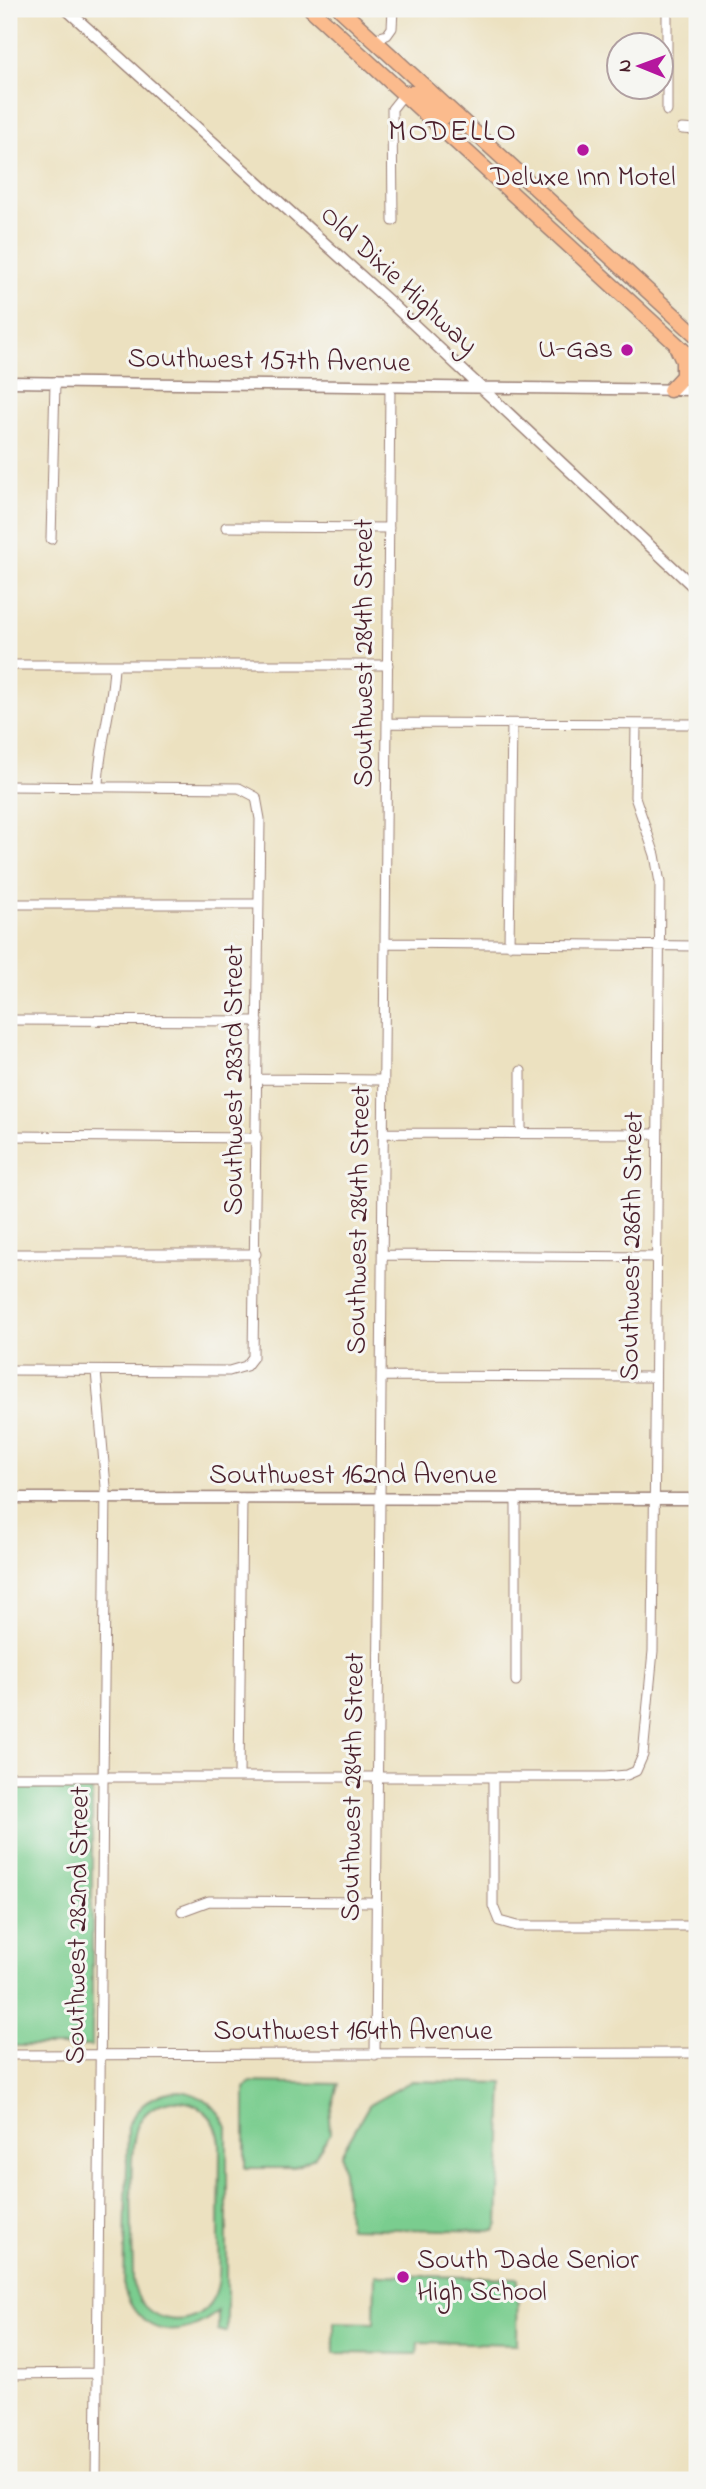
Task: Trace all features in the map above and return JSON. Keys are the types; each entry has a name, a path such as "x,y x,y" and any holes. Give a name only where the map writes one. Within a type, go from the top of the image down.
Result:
{"highway":[{"path":"311,9 697,363"},
{"path":"325,9 356,36 373,39"},
{"path":"340,9 697,337"},
{"path":"404,94 416,93 484,152 510,165"},
{"path":"670,390 680,382 684,369 675,343"}],"street":[{"name":"Old Dixie Highway","path":"66,9 392,304 697,590"},
{"path":"373,39 387,35 392,28 393,9"},
{"path":"667,9 667,111"},
{"path":"393,221 393,109 404,94"},
{"path":"682,130 697,130"},
{"name":"Southwest 157th Avenue","path":"9,382 697,390"},
{"path":"51,539 55,383"},
{"name":"Southwest 284th Street","path":"375,2055 390,386"},
{"path":"226,527 389,528"},
{"path":"9,665 388,665"},
{"path":"9,786 98,786 100,747 113,691 114,665"},
{"path":"388,723 697,724"},
{"name":"Southwest 286th Street","path":"494,1777 617,1777 636,1771 643,1755 653,1666 659,870 635,797 636,723"},
{"path":"509,944 512,724"},
{"name":"Southwest 283rd Street","path":"96,1371 229,1371 246,1366 253,1357 257,1254 260,819 258,803 252,793 232,787 98,786"},
{"path":"9,904 259,904"},
{"path":"386,943 697,946"},
{"path":"9,1020 258,1021"},
{"path":"521,1071 521,1133"},
{"path":"258,1079 384,1080"},
{"path":"384,1133 657,1134"},
{"path":"9,1136 257,1138"},
{"path":"9,1254 257,1254"},
{"path":"383,1255 657,1257"},
{"path":"9,1370 96,1371"},
{"name":"Southwest 282nd Street","path":"96,1371 106,1498 96,2480"},
{"path":"382,1376 655,1377"},
{"name":"Southwest 162nd Avenue","path":"9,1498 697,1499"},
{"path":"239,1777 242,1498"},
{"path":"516,1499 516,1681"},
{"path":"9,1777 494,1777 492,1906 499,1921 517,1926 697,1926"},
{"path":"182,1911 209,1901 375,1902"},
{"name":"Southwest 164th Avenue","path":"9,2055 697,2053"},
{"path":"9,2374 97,2373"}],"green space":[{"path":"9,1787 92,1787 92,2046 9,2046"},
{"path":"412,2081 503,2083 498,2224 495,2231 349,2228 341,2154 369,2105"},
{"path":"250,2082 338,2084 329,2118 330,2134 314,2158 293,2168 245,2168 245,2088"},
{"path":"180,2091 203,2099 214,2107 227,2127 227,2331 218,2331 218,2311 204,2321 177,2330 163,2330 151,2325 140,2317 124,2288 128,2125 137,2111 149,2100","holes":["180,2101 204,2111 218,2133 219,2270 217,2288 210,2303 199,2314 186,2319 171,2320 157,2316 146,2307 137,2295 133,2279 132,2156 137,2127 143,2117 160,2104"]},
{"path":"375,2275 518,2278 517,2344 418,2342 417,2354 334,2353 334,2322 374,2323"}],"place":[{"name":"Deluxe Inn Motel","path":"583,150"},
{"name":"U-Gas","path":"627,350"},
{"name":"South Dade Senior High School","path":"403,2277"}],"district":[{"name":"MODELLO","path":"453,133"}]}
